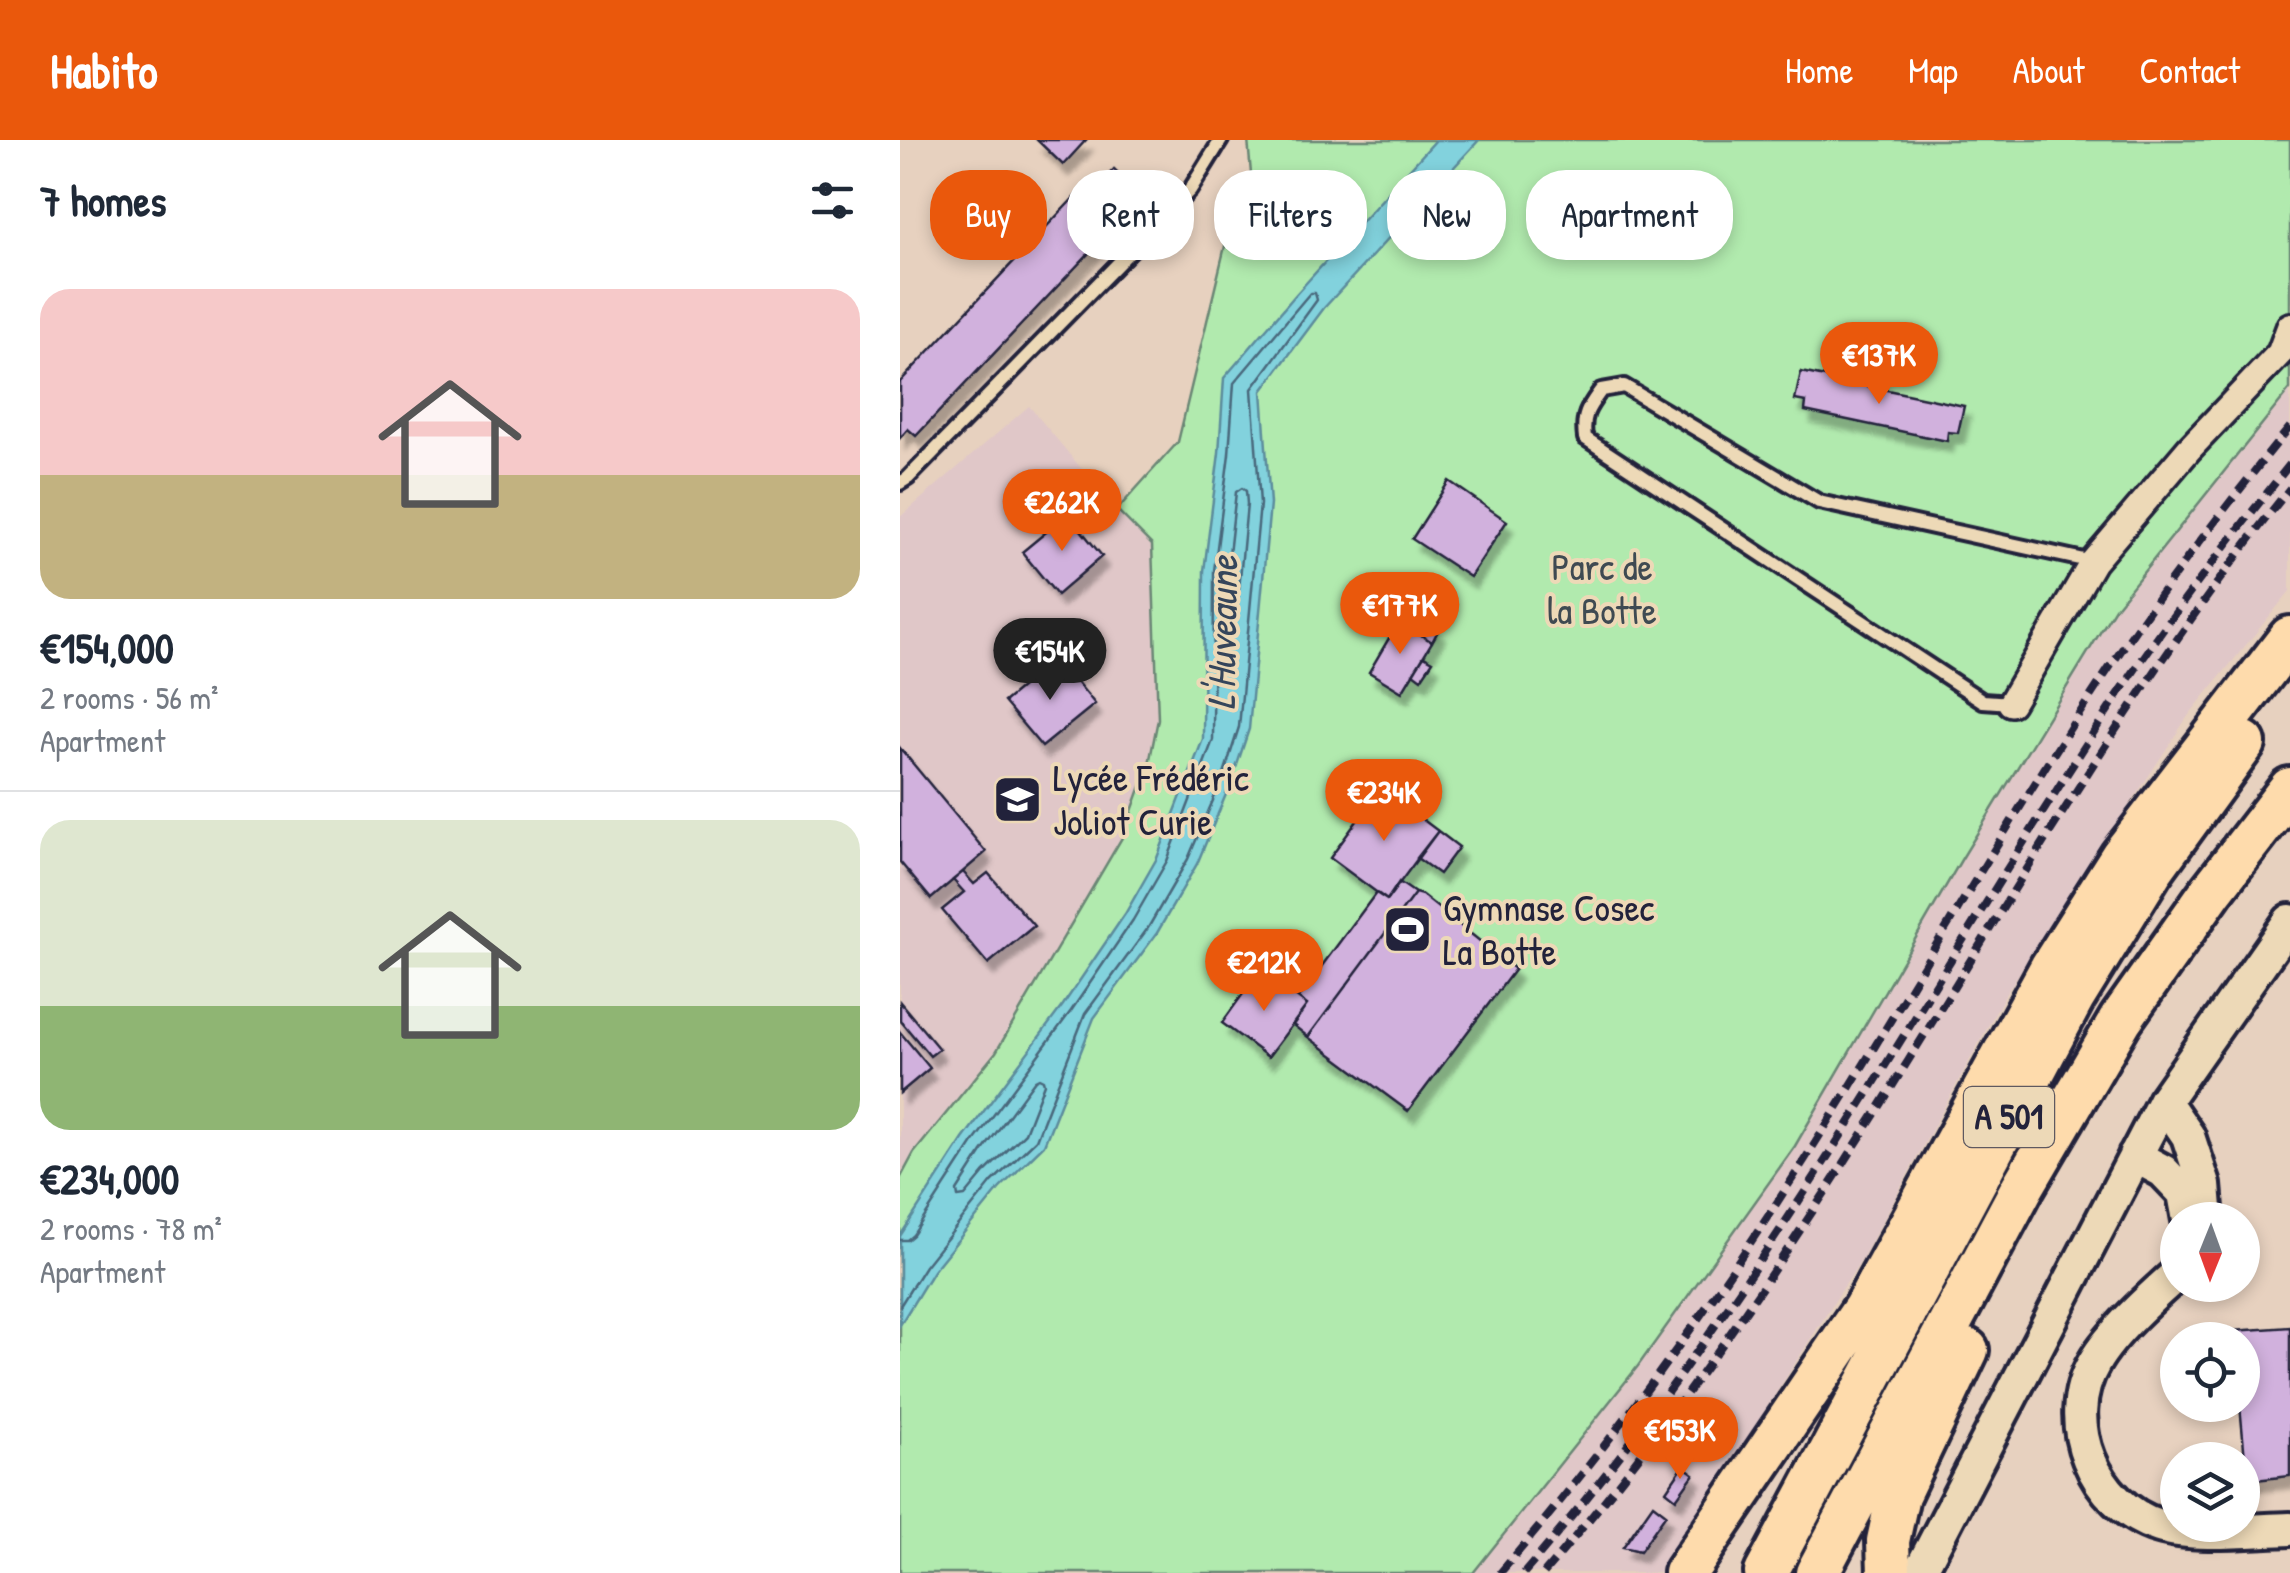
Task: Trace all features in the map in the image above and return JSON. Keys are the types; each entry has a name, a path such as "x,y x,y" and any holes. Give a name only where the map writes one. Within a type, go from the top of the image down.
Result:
{"highway":[{"path":"1685,1573 1864,1309 2050,968 2122,856 2290,638"},
{"name":"A 501","path":"1766,1573 2073,998 2151,871 2290,683"},
{"name":"A 501","path":"1818,1573 2022,1188 2121,1018 2290,789"},
{"path":"1889,1557 1898,1494 1961,1361 2100,1096 2290,802"}],"main road":[{"path":"1919,1573 2164,1100 2290,921"},
{"path":"2164,1100 2188,1136 2204,1185 2205,1202"},
{"path":"2134,1156 2163,1170 2184,1193 2186,1202"},
{"path":"2160,1292 2107,1344 2092,1365 2082,1392 2080,1424 2090,1466 2108,1492 2131,1512 2160,1526 2194,1530 2290,1529"}],"street":[{"path":"2011,703 2093,562 2189,450 2280,353 2290,326"}],"lane":[{"path":"900,483 1190,190 1221,140"},
{"path":"2011,703 1982,701 1584,438 1582,420 1590,405 1601,390 1624,386 1819,502 2093,562"}],"shaded area":[{"path":"2290,389 2290,591 2188,716 2005,995 1863,1257 1661,1573 1473,1573 1638,1366 1795,1146 1961,860 2115,608"},
{"name":"Lycée Frédéric Joliot Curie","path":"1029,406 1116,510 1152,545 1158,719 1149,764 1123,836 996,1052 914,1153 900,1179 900,517"}],"green space":[{"name":"Parc de la Botte","path":"1248,140 2290,140 2290,389 2115,608 1961,860 1795,1146 1638,1366 1473,1573 900,1573 900,1179 914,1153 996,1052 1123,836 1149,764 1158,719 1152,545 1117,510 1178,442 1222,260 1367,260 1367,170 1251,170"}],"water":[{"path":"1436,140 1479,140 1451,170 1409,170"},
{"name":"L'Huveaune","path":"1387,194 1387,240 1324,308 1262,391 1270,504 1249,729 1197,864 1157,933 1094,1018 1044,1145 1000,1188 933,1271 900,1325 900,1236 963,1139 1125,914 1157,858 1203,739 1204,571 1224,378 1327,260 1367,260 1367,216"}],"building":[{"path":"1037,140 1086,140 1063,165"},
{"path":"1067,205 1067,260 1082,260 916,436 908,429 900,438 900,382 1015,260 1047,260 1047,226"},
{"path":"1801,372 1964,406 1958,433 1948,432 1947,441 1805,411 1806,402 1795,400"},
{"path":"1449,481 1507,521 1470,577 1412,539"},
{"path":"1068,514 1102,556 1057,595 1022,552"},
{"path":"1399,621 1432,642 1402,692 1369,672"},
{"path":"1426,621 1439,629 1432,642 1418,633"},
{"path":"1424,656 1433,661 1421,679 1413,673"},
{"path":"1057,658 1095,704 1042,747 1004,702"},
{"path":"900,748 986,852 931,899 900,862"},
{"path":"1381,788 1438,831 1387,900 1330,858"},
{"path":"1438,831 1459,847 1439,874 1417,858"},
{"path":"963,872 974,884 988,873 1034,926 988,964 942,910 964,892 953,880"},
{"path":"1399,882 1415,893 1308,1037 1293,1025 1307,1005 1298,998 1376,893 1387,900"},
{"path":"1415,893 1515,969 1408,1111 1308,1037"},
{"path":"1260,970 1307,1005 1268,1057 1222,1023"},
{"path":"900,1002 939,1049 930,1056 900,1020"},
{"path":"900,1032 930,1068 900,1093"},
{"path":"2290,1327 2290,1476 2260,1479 2260,1442 2243,1442 2242,1422 2260,1422 2260,1329"},
{"path":"1683,1466 1694,1474 1676,1499 1666,1491"},
{"path":"1653,1504 1666,1514 1640,1551 1623,1547"}],"railway":[{"path":"1500,1573 1621,1423 1734,1267 2100,682 2192,552 2290,427"},
{"path":"1524,1573 1688,1364 1836,1144 2118,695 2201,578 2290,464"},
{"path":"1544,1573 1644,1451 1781,1259 2138,697 2290,488"}],"place":[{"name":"Lycée Frédéric Joliot Curie","path":"1018,800"},
{"name":"Gymnase Cosec La Botte","path":"1408,930"}]}
